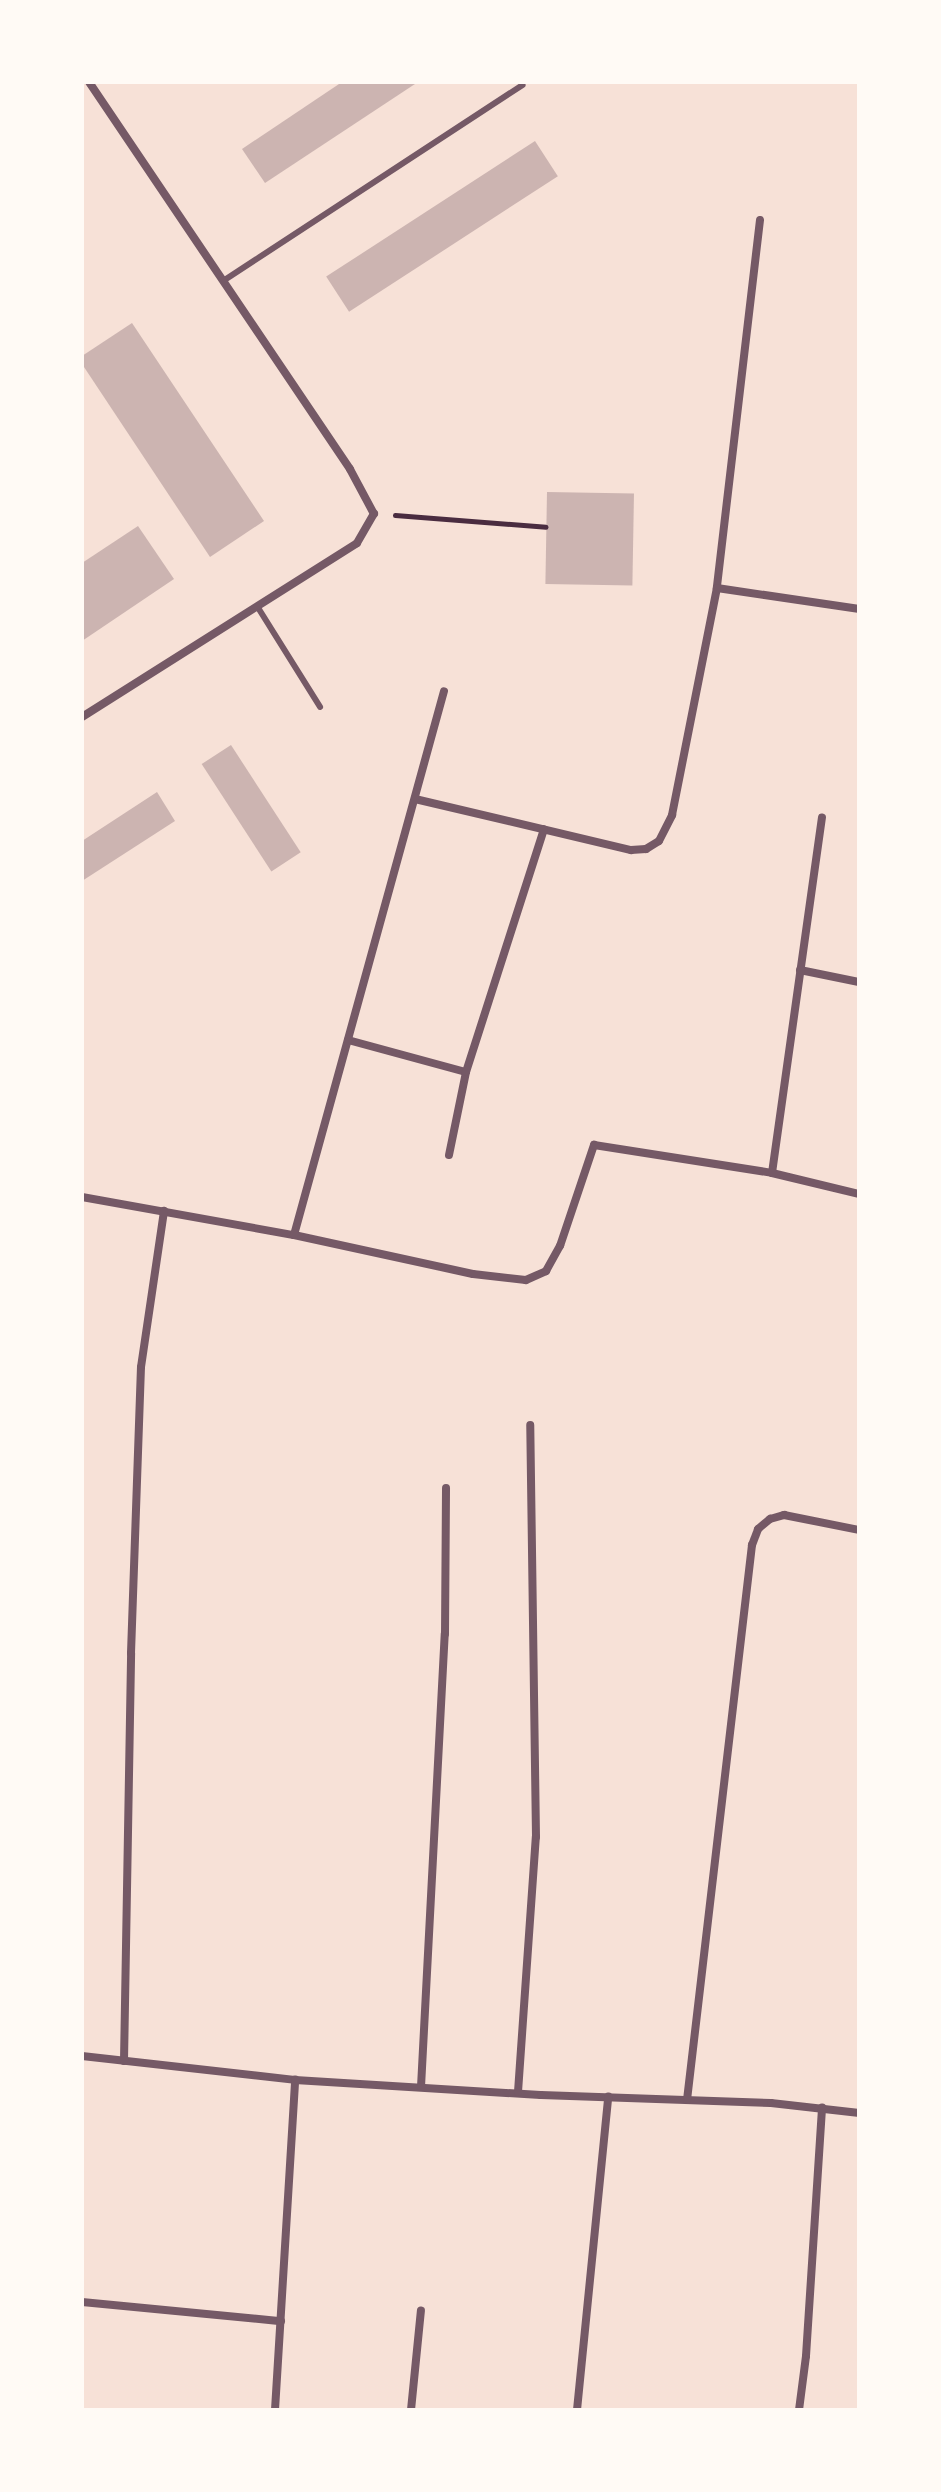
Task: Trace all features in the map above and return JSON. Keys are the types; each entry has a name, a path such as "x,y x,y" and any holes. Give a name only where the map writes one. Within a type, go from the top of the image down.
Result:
{"street":[{"path":"82,717 357,543 374,514 350,469 89,82"},
{"path":"415,799 631,850 646,849 659,841 672,815 717,588 760,220"},
{"path":"717,588 859,609"},
{"path":"294,1235 444,691"},
{"path":"772,1173 822,817"},
{"path":"449,1155 466,1072 544,829"},
{"path":"800,970 859,982"},
{"path":"348,1040 466,1072"},
{"path":"82,1197 294,1235 473,1274 526,1280 546,1271 560,1246 594,1145 772,1173 859,1194"},
{"path":"124,2061 131,1669 141,1367 164,1211"},
{"path":"518,2092 536,1837 530,1425"},
{"path":"421,2087 445,1634 446,1488"},
{"path":"687,2100 752,1545 758,1529 770,1519 784,1515 859,1530"},
{"path":"82,2056 295,2080 687,2100 859,2113"},
{"path":"275,2410 295,2080"},
{"path":"577,2410 608,2097"},
{"path":"799,2410 822,2108"},
{"path":"82,2302 281,2321"},
{"path":"411,2410 421,2310"}],"lane":[{"path":"223,281 523,85"},
{"path":"257,606 320,707"}],"path":[{"path":"374,514 546,527"}],"building":[{"path":"342,82 418,82 265,183 242,149"},
{"path":"535,141 558,176 349,312 326,277"},
{"path":"132,323 264,521 210,557 82,364 82,356"},
{"path":"547,492 634,494 632,586 545,584"},
{"path":"138,526 174,579 82,641 82,563"},
{"path":"231,745 301,852 271,871 202,764"},
{"path":"157,792 175,821 82,881 82,841"}]}
